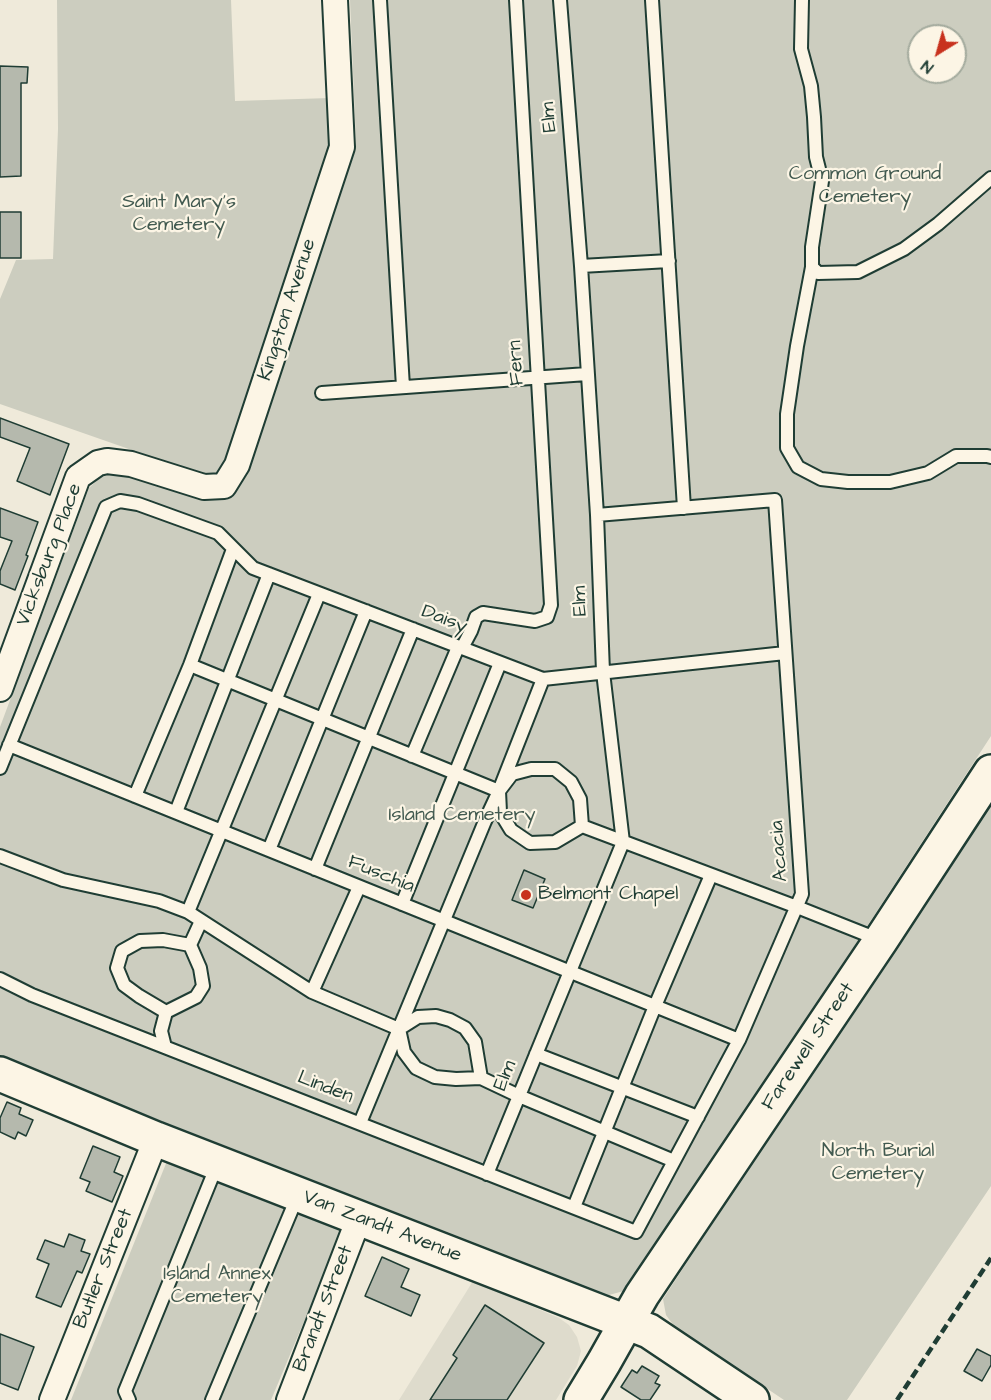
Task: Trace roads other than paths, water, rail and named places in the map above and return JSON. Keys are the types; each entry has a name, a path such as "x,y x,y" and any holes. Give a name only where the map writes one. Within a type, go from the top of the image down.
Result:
{"street":[{"name":"Kingston Avenue","path":"98,463 107,461 131,464 204,487 224,486 237,465 342,147 335,0"},
{"name":"Vicksburg Place","path":"0,689 78,477 98,463"},
{"name":"Farewell Street","path":"581,1400 638,1302 990,774"},
{"name":"Van Zandt Avenue","path":"0,1074 156,1139 649,1331 752,1400"},
{"name":"Butler Street","path":"52,1400 156,1139"},
{"name":"Brandt Street","path":"289,1400 359,1218"}],"lane":[{"path":"380,0 403,387"},
{"name":"Fern","path":"460,648 471,631 476,617 483,613 535,621 547,617 551,605 516,0"},
{"name":"Elm","path":"487,1174 623,842 603,672 597,515 581,266 560,0"},
{"path":"597,515 684,508 652,0"},
{"path":"802,0 801,49 811,86 816,157 822,182 812,247 812,267 787,414 787,448 798,466 821,479 848,482 890,482 928,473 956,456 991,457"},
{"path":"812,267 818,273 858,272 904,249 938,224 991,178"},
{"path":"581,266 669,261"},
{"path":"322,393 587,374"},
{"name":"Acacia","path":"636,1232 739,1040 802,894 775,500 684,508"},
{"name":"Daisy","path":"9,745 106,507 120,501 138,504 218,533 253,568 543,680 785,653"},
{"path":"135,796 190,665 234,549"},
{"path":"176,812 269,574"},
{"path":"188,912 319,594"},
{"path":"269,850 366,611"},
{"path":"315,869 413,629"},
{"path":"412,756 460,648"},
{"path":"402,904 500,663"},
{"path":"190,665 499,791"},
{"path":"360,1123 543,680"},
{"path":"0,768 9,745"},
{"name":"Fuschia","path":"9,745 739,1040"},
{"path":"531,769 555,769 571,782 579,799 582,826 555,842 530,843 511,830 500,812 499,791 512,774 531,769"},
{"path":"582,826 881,940"},
{"path":"0,856 63,880 159,901 188,912 312,992 399,1029"},
{"path":"574,1208 603,1132 711,875"},
{"path":"312,992 359,887"},
{"path":"165,1047 160,1031 166,1012 196,997 203,986 200,968 190,945 201,921"},
{"path":"166,1012 124,985 117,968 122,951 140,940 163,940 190,945"},
{"name":"Linden","path":"0,979 32,995 636,1232"},
{"path":"399,1029 418,1017 436,1016 465,1028 476,1042 481,1078"},
{"path":"399,1029 404,1052 416,1068 435,1077 456,1080 481,1078 674,1161"},
{"path":"536,1054 698,1117"},
{"path":"129,1400 125,1391 218,1163"},
{"path":"212,1400 299,1194"}],"railway":[{"path":"897,1400 991,1258"}],"place":[{"name":"Belmont Chapel","path":"526,895"}],"park label":[{"name":"Common Ground Cemetery","path":"865,186"},
{"name":"Saint Mary's Cemetery","path":"179,214"},
{"name":"Island Cemetery","path":"462,816"},
{"name":"North Burial Cemetery","path":"878,1164"},
{"name":"Island Annex Cemetery","path":"217,1286"}]}
